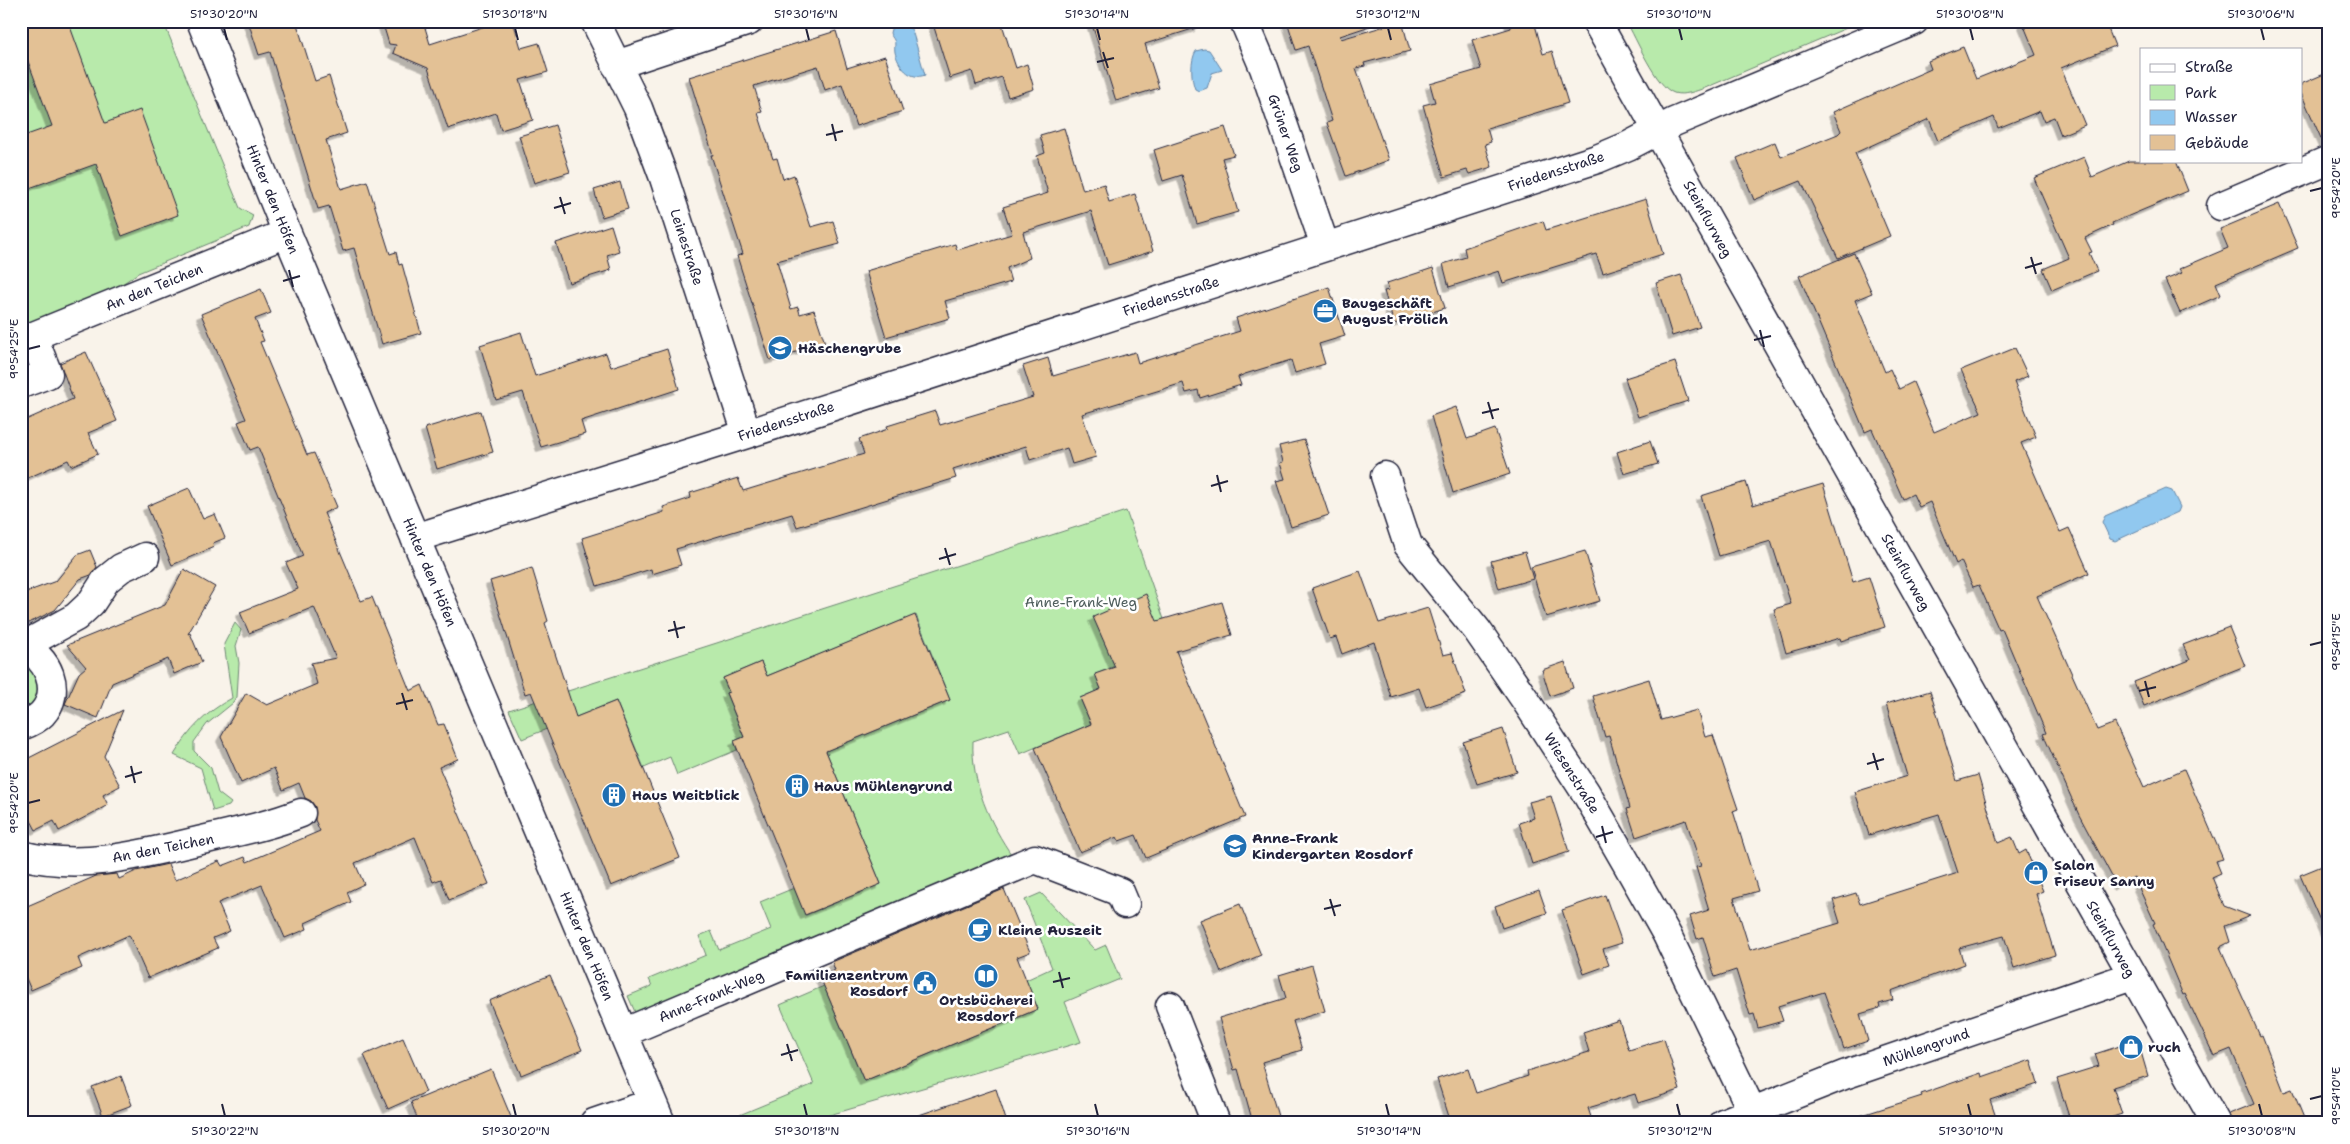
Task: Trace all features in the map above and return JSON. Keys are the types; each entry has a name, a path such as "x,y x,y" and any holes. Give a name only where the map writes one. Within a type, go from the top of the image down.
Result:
{"street":[{"name":"Hinter den Höfen","path":"201,21 287,233 656,1113"},
{"name":"Leinestraße","path":"595,21 638,108 664,178 748,434"},
{"path":"616,65 749,21"},
{"name":"Grüner Weg","path":"1244,21 1264,68 1325,246"},
{"name":"Steinflurweg","path":"1596,21 2216,1123"},
{"name":"Friedensstraße","path":"416,538 748,434 1597,159 1628,146 1658,130 1914,21"},
{"path":"2221,206 2329,160"},
{"name":"An den Teichen","path":"27,339 287,233"},
{"path":"21,384 48,374 27,339"},
{"name":"Wiesenstraße","path":"1385,476 1408,545 1477,630 1586,793 1667,935 1752,1111"},
{"path":"22,646 76,617 91,604 106,580 121,568 145,558"},
{"path":"21,726 42,714 52,695 52,684 42,661 33,652 22,646"},
{"name":"An den Teichen","path":"21,855 47,860 83,861 152,853 271,825 301,812"},
{"name":"Anne-Frank-Weg","path":"623,1032 1035,859 1120,892 1125,904"},
{"name":"Mühlengrund","path":"1723,1123 1844,1075 2132,976"},
{"path":"1170,1006 1216,1123"},
{"path":"594,1123 656,1113"}],"green space":[{"path":"21,21 163,21 240,208 253,215 249,227 138,273 115,289 21,328"},
{"path":"1626,21 1863,21 1705,88 1682,94 1674,93 1660,82"},
{"path":"1126,511 1172,642 1096,674 1101,689 1080,698 1091,724 1020,754 1009,729 973,741 975,772 984,802 997,831 1013,857 635,1012 628,996 652,986 649,979 706,955 699,936 711,931 719,950 771,929 760,902 794,888 806,915 881,884 826,751 950,700 916,615 767,676 761,662 723,678 729,692 726,693 744,737 734,741 737,750 677,775 670,757 644,768 616,701 522,739 509,710"},
{"path":"235,623 241,630 236,646 239,663 237,697 233,703 207,724 194,742 194,751 211,768 218,793 231,803 229,806 213,811 201,768 174,755 199,722 214,709 232,698 224,644"},
{"path":"21,659 36,673 40,694 33,709 21,715"},
{"path":"1041,893 1095,950 1106,945 1120,979 1065,1002 1081,1042 802,1123 740,1123 737,1116 814,1084 780,1005 824,986 864,1081 1038,1009 1026,980 1052,968 1025,900"}],"water":[{"path":"898,25 904,25 912,30 925,75 914,76 910,74 899,62 895,52 895,41 890,33 891,29"},
{"path":"1209,50 1222,70 1212,73 1207,88 1199,91 1195,89 1192,65 1196,51"},
{"path":"2166,489 2172,491 2180,507 2178,512 2115,541 2110,539 2102,522 2105,516"}],"building":[{"path":"21,21 68,21 105,123 140,110 178,215 122,236 96,164 21,191 21,137 52,126 26,56 21,58"},
{"path":"248,21 296,21 315,81 329,76 347,133 326,140 341,189 367,181 390,254 396,252 399,265 402,264 421,333 382,344 354,248 343,251 329,206 318,209 270,52 259,55"},
{"path":"382,21 423,21 430,44 501,21 513,21 521,48 539,43 548,72 520,80 533,120 501,130 496,113 448,129 428,68 393,53 396,45 389,44"},
{"path":"932,21 1001,21 1016,68 1027,64 1034,89 1008,97 1002,77 976,85 972,71 950,78"},
{"path":"1091,21 1198,21 1199,27 1145,44 1159,88 1116,101"},
{"path":"1287,21 1369,21 1370,26 1340,36 1341,39 1402,21 1410,51 1364,63 1365,66 1356,68 1389,160 1346,176 1327,123 1332,121 1308,46 1296,50"},
{"path":"1509,21 1534,21 1543,54 1552,51 1568,103 1487,128 1491,142 1485,144 1492,167 1469,174 1467,170 1444,177 1423,105 1435,102 1430,84 1481,69 1472,40 1511,28"},
{"path":"2022,21 2105,21 2115,46 2061,68 2085,125 2061,135 2054,117 2044,121 2040,111 1998,128 1994,117 1938,141 1929,119 1855,153 1890,236 1838,258 1801,181 1754,200 1737,158 1775,142 1781,157 1838,134 1841,131 1833,112 1931,69 1928,61 1963,47 1976,79 2036,55"},
{"path":"836,31 847,68 885,56 903,111 856,126 842,84 825,90 818,66 754,86 762,112 758,113 773,159 777,158 783,179 794,175 811,227 833,221 840,244 777,261 791,309 798,307 800,314 814,310 825,343 770,360 737,256 743,254 711,155 713,155 689,77"},
{"path":"2329,72 2329,145 2324,145 2302,95 2302,84"},
{"path":"555,125 570,172 534,183 519,136"},
{"path":"1225,127 1234,155 1222,158 1238,212 1197,224 1182,175 1163,181 1154,150"},
{"path":"1064,128 1083,190 1104,184 1109,202 1135,194 1153,251 1108,265 1091,211 1023,232 1030,258 1007,268 1011,282 945,301 950,318 886,337 866,271 955,244 957,250 1012,234 1003,207 1048,193 1037,156 1045,153 1040,135"},
{"path":"2084,157 2092,177 2129,161 2176,162 2188,191 2112,223 2113,225 2085,238 2092,252 2089,253 2097,271 2052,290 2043,269 2069,258 2034,178"},
{"path":"620,182 628,209 602,217 594,190"},
{"path":"1646,199 1663,254 1603,273 1596,254 1503,283 1499,271 1449,287 1443,264 1466,257 1464,248 1543,221 1546,230"},
{"path":"2279,204 2298,248 2216,283 2221,295 2180,313 2165,280 2182,273 2179,269 2228,248 2220,229"},
{"path":"611,225 619,251 607,255 611,270 569,283 556,243"},
{"path":"1854,253 1872,293 1855,300 1885,372 1890,369 1899,389 1913,382 1934,432 1981,412 1961,370 2015,348 2028,376 2014,382 2036,437 2021,443 2060,532 2069,528 2089,573 2037,596 2097,730 2115,723 2144,787 2184,769 2223,859 2216,861 2221,873 2212,877 2224,906 2250,916 2225,926 2230,942 2220,947 2260,1036 2262,1035 2284,1092 2292,1089 2306,1123 2232,1123 2229,1114 2254,1104 2231,1049 2214,1056 2185,994 2183,995 2153,924 2155,923 2134,877 2117,886 2079,815 2043,734 2046,733 2002,629 1999,630 1979,585 1973,587 1961,561 1956,564 1930,502 1919,507 1913,494 1903,499 1872,429 1865,432 1799,276"},
{"path":"1433,268 1445,308 1394,324 1384,291 1389,290 1387,283"},
{"path":"1681,275 1700,327 1672,336 1656,283"},
{"path":"1329,287 1345,336 1319,344 1325,364 1295,373 1291,360 1245,374 1238,377 1241,385 1200,398 1198,390 1186,393 1183,383 1082,414 1096,457 1072,464 1067,448 1030,460 1026,446 953,469 956,478 797,527 792,514 676,549 681,565 652,574 651,569 597,586 582,538 664,512 663,507 691,498 690,493 738,478 743,491 864,454 859,439 888,429 887,426 935,411 940,425 1033,397 1023,366 1048,358 1053,376 1135,352 1138,363 1240,331 1236,318"},
{"path":"261,289 271,313 255,319 264,341 260,342 307,455 314,453 337,507 324,513 361,601 372,597 410,691 422,685 438,725 444,724 458,759 439,767 489,884 449,900 441,879 433,882 415,837 355,863 364,884 347,892 351,902 305,923 307,929 285,938 262,885 218,903 230,931 213,938 218,948 148,978 129,935 78,958 82,968 31,990 21,967 21,915 27,913 25,907 96,876 117,874 119,879 136,871 168,864 175,880 219,861 222,866 245,857 247,862 320,831 315,820 315,807 311,801 305,798 299,783 283,790 274,768 241,783 221,737 246,693 267,705 317,684 311,663 336,658 314,607 249,633 240,612 298,589 286,563 303,556 258,447 250,450 238,422 246,419 201,314"},
{"path":"521,332 535,376 606,353 611,367 667,349 679,389 581,421 585,434 541,447 523,392 496,400 480,345"},
{"path":"86,352 117,421 88,433 98,454 71,466 68,460 21,481 21,422 73,399 60,363"},
{"path":"1675,362 1688,401 1638,417 1625,378"},
{"path":"1456,407 1467,439 1495,429 1510,474 1453,493 1431,416"},
{"path":"481,411 493,452 437,469 425,428"},
{"path":"1304,440 1329,515 1291,527 1276,481 1285,479 1280,463 1283,462 1279,446"},
{"path":"1650,441 1658,464 1624,474 1617,452"},
{"path":"1746,482 1753,505 1823,484 1853,582 1869,577 1885,627 1841,641 1840,638 1786,653 1774,609 1791,604 1771,541 1719,556 1701,496"},
{"path":"189,488 203,519 215,514 225,538 213,543 214,547 172,565 147,506"},
{"path":"90,550 97,567 91,575 80,579 55,610 21,627 21,594 56,581 77,555"},
{"path":"1585,551 1600,601 1546,617 1531,567"},
{"path":"1525,552 1533,579 1499,589 1491,561"},
{"name":"Haus Weitblick","path":"532,568 548,621 545,623 576,717 616,701 680,858 611,886 531,692 525,694 490,581"},
{"path":"184,569 215,587 188,634 190,633 202,662 174,674 168,659 112,683 98,718 65,704 79,673 86,667 67,645 165,605"},
{"path":"1360,571 1379,623 1428,608 1443,655 1452,653 1466,694 1426,707 1419,688 1391,697 1374,642 1342,654 1336,637 1330,639 1312,588"},
{"path":"1146,594 1157,621 1222,602 1232,635 1176,651 1245,817 1146,858 1136,835 1119,841 1117,837 1080,852 1035,748 1091,724 1080,698 1101,689 1095,674 1115,667 1093,617"},
{"name":"Haus Mühlengrund","path":"915,615 950,700 826,751 881,884 805,915 734,741 744,737 726,693 729,692 723,678 761,662 767,676"},
{"path":"2229,627 2245,666 2144,706 2134,682 2190,660 2183,645"},
{"path":"1565,662 1573,688 1550,696 1542,670"},
{"path":"1649,679 1661,720 1697,710 1705,737 1713,735 1738,809 1733,811 1758,891 1734,898 1750,950 1840,923 1833,900 1856,893 1860,904 1958,873 1939,814 1869,835 1855,792 1907,776 1886,704 1930,691 1957,781 1978,775 1998,843 2012,837 2019,854 2026,850 2043,891 2036,894 2055,955 2014,968 2004,936 1959,948 1964,964 1891,991 1893,1000 1879,1004 1880,1008 1860,1014 1868,1041 1844,1049 1824,992 1778,1006 1783,1021 1758,1028 1754,1014 1750,1015 1736,970 1715,977 1703,937 1697,939 1690,916 1709,910 1696,867 1701,866 1686,820 1636,837 1627,809 1630,808 1609,736 1605,737 1593,696"},
{"path":"123,710 104,756 120,786 103,795 108,805 59,831 54,821 36,830 21,802 21,762"},
{"path":"1503,729 1517,772 1477,784 1463,742"},
{"path":"1551,796 1569,852 1532,864 1519,823 1534,818 1529,802"},
{"path":"2322,866 2329,883 2329,941 2300,875"},
{"name":"Familienzentrum Rosdorf","path":"1004,889 1030,952 1017,957 1038,1009 864,1081 820,977 835,970 832,962"},
{"path":"1539,890 1547,913 1502,928 1495,906"},
{"path":"1605,895 1622,943 1603,949 1609,965 1584,974 1562,910"},
{"path":"1240,904 1261,955 1221,972 1200,920"},
{"path":"1312,965 1325,1011 1293,1021 1302,1050 1262,1062 1280,1123 1253,1123 1238,1069 1234,1070 1219,1018 1286,998 1279,975"},
{"path":"550,975 582,1050 521,1075 489,1001"},
{"path":"1619,1020 1629,1050 1664,1039 1680,1090 1638,1103 1635,1094 1588,1108 1593,1123 1451,1123 1437,1079 1468,1069 1476,1093 1528,1076 1527,1071 1589,1052 1583,1032"},
{"path":"403,1038 426,1092 388,1109 364,1055"},
{"path":"2126,1044 2141,1052 2148,1076 2113,1087 2122,1114 2094,1123 2071,1123 2057,1079 2099,1066 2095,1054"},
{"path":"2031,1060 2038,1084 1990,1100 1998,1123 1854,1123 1853,1118 1922,1096 1921,1094 1981,1073 1982,1077"},
{"path":"491,1069 511,1117 497,1123 419,1123 411,1102"},
{"path":"121,1076 132,1105 103,1116 92,1087"},
{"path":"996,1089 1007,1123 910,1123 910,1118"}],"place":[{"name":"Baugeschäft August Frölich","path":"1325,311"},
{"name":"Häschengrube","path":"780,348"},
{"name":"Haus Mühlengrund","path":"797,786"},
{"name":"Haus Weitblick","path":"614,795"},
{"name":"Anne-Frank Kindergarten Rosdorf","path":"1235,846"},
{"name":"Salon Friseur Sanny","path":"2036,873"},
{"name":"Kleine Auszeit","path":"980,930"},
{"name":"Ortsbücherei Rosdorf","path":"986,976"},
{"name":"Familienzentrum Rosdorf","path":"925,983"},
{"name":"ruch","path":"2131,1047"}]}
